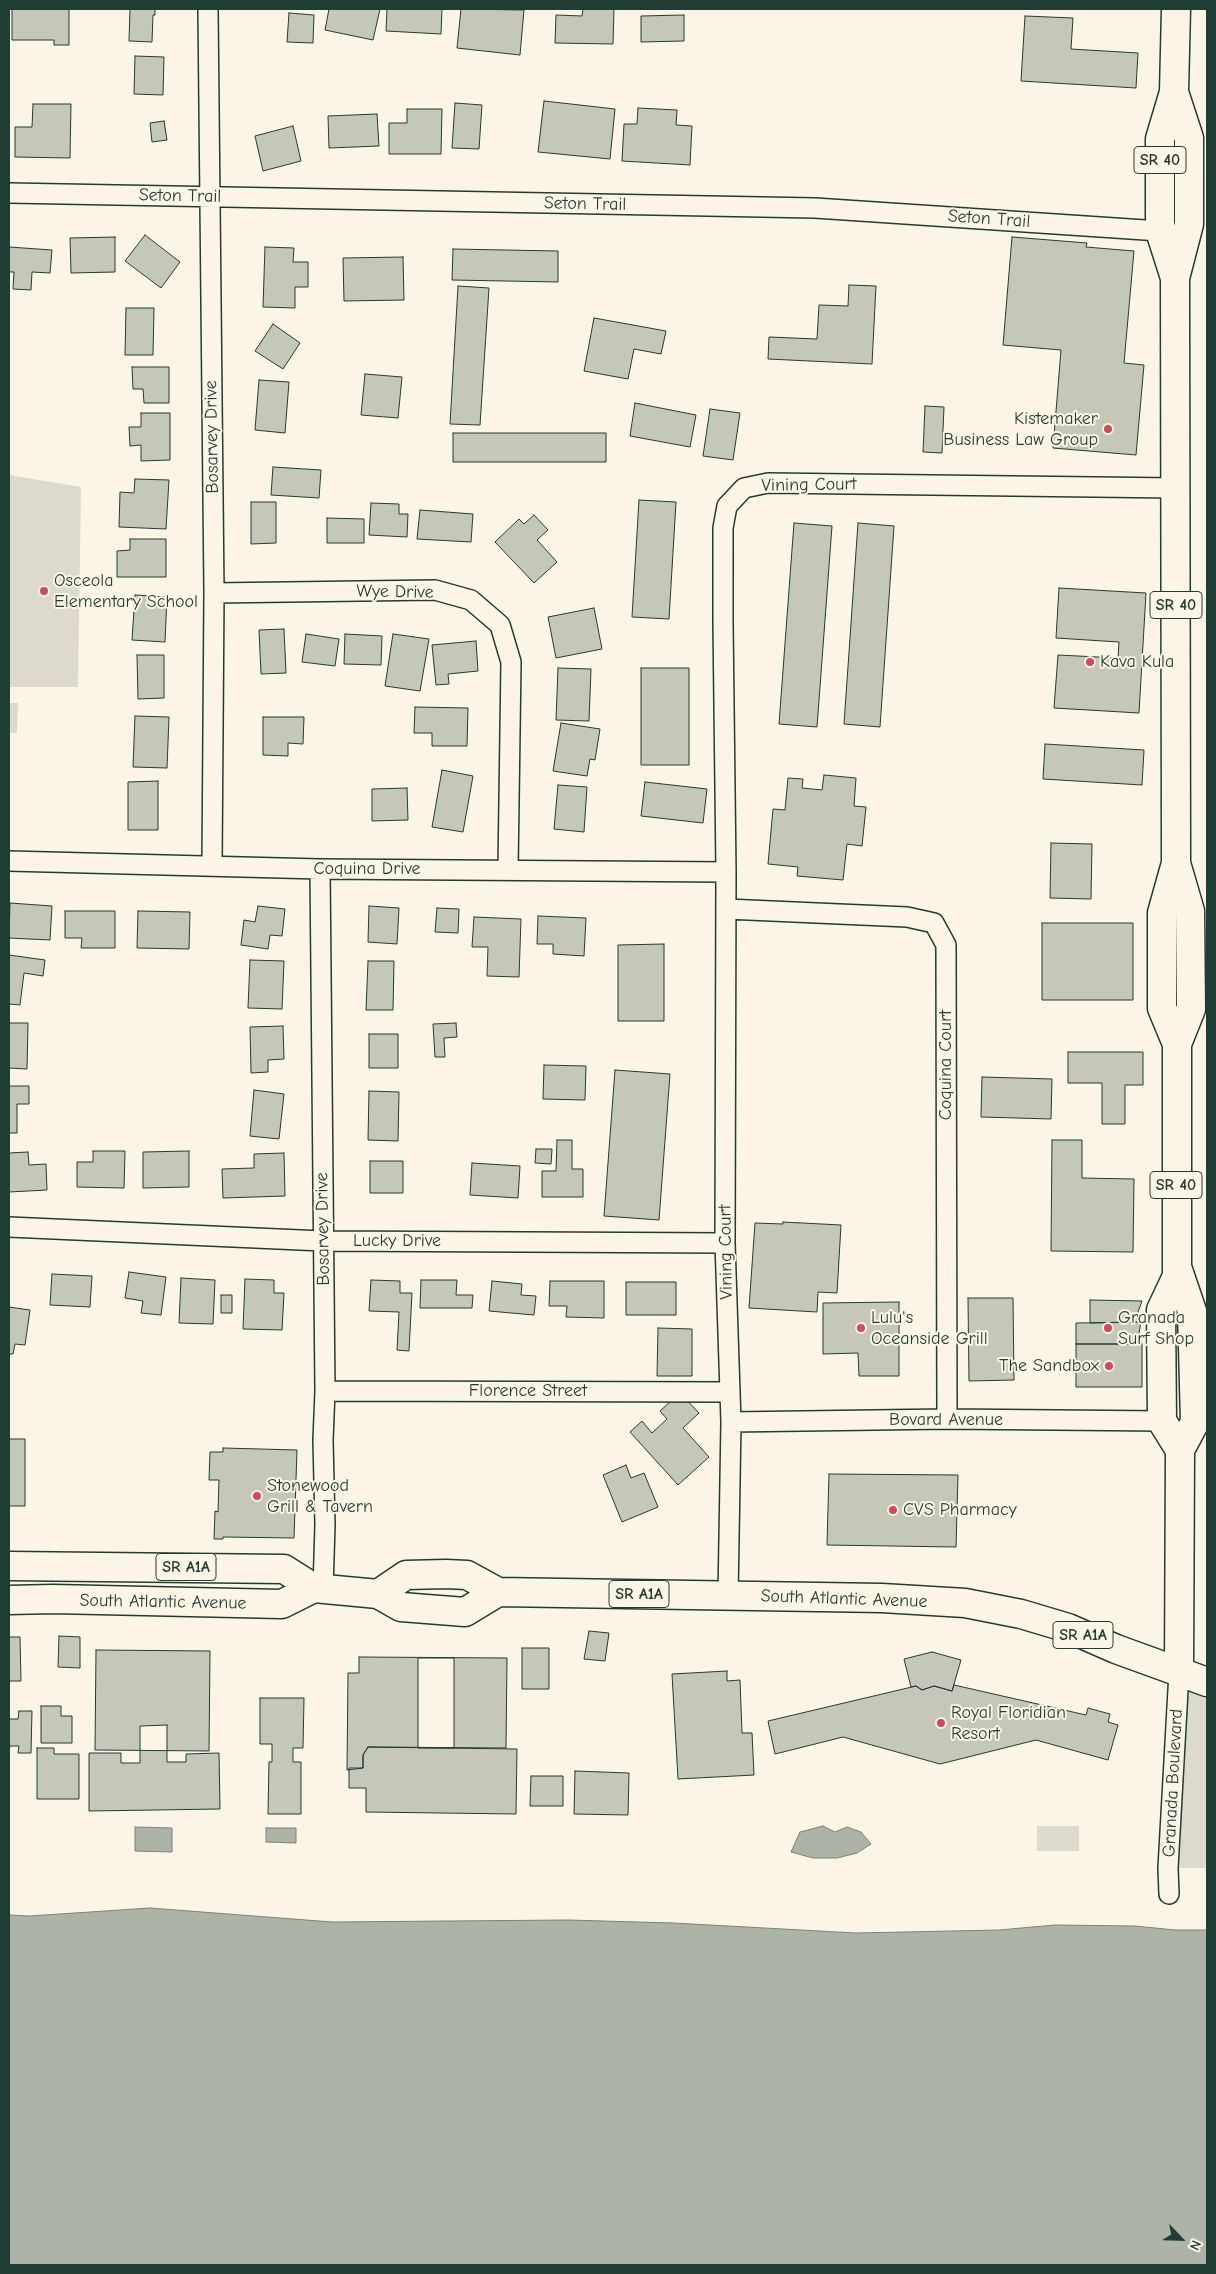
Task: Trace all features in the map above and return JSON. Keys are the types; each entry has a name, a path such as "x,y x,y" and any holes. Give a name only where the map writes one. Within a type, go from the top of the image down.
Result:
{"main road":[{"name":"SR 40","path":"1175,278 1160,231 1160,139 1174,92 1176,9"},
{"name":"SR 40","path":"1162,1421 1161,1310 1177,1276 1177,1044 1162,1008 1162,913 1176,863 1175,278 1189,224 1189,138 1174,92"},
{"name":"SR 40","path":"1177,1267 1192,1311 1195,1422 1180,1450 1179,1672"},
{"path":"1162,1421 1180,1450"},
{"name":"South Atlantic Avenue","path":"9,1566 284,1569 318,1589 378,1594 401,1607 465,1612 498,1592"},
{"name":"South Atlantic Avenue","path":"378,1594 406,1575 446,1574 467,1575 498,1592 882,1598 965,1603 1021,1614 1068,1628 1116,1649 1179,1672"},
{"name":"South Atlantic Avenue","path":"9,1600 282,1604 318,1589"},
{"name":"SR A1A","path":"1179,1672 1207,1682"}],"street":[{"name":"Bosarvey Drive","path":"208,9 214,593 212,865"},
{"name":"Seton Trail","path":"9,193 815,208 1160,231"},
{"name":"Vining Court","path":"728,1596 731,1422 725,1243 726,872 723,528 727,506 744,488 768,483 1176,488"},
{"name":"Wye Drive","path":"214,593 435,590 471,600 500,625 512,662 508,870"},
{"name":"Coquina Drive","path":"9,860 320,869 726,872"},
{"name":"Bosarvey Drive","path":"318,1589 325,1525 320,869"},
{"name":"Coquina Court","path":"726,909 907,917 934,923 946,945 947,1419"},
{"name":"Lucky Drive","path":"9,1227 323,1241 725,1243"},
{"name":"Florence Street","path":"325,1391 730,1392"},
{"name":"Bovard Avenue","path":"731,1422 947,1419 1162,1421"},
{"name":"Granada Boulevard","path":"1169,1894 1168,1868 1179,1672"}],"shaded area":[{"path":"9,475 81,487 78,687 9,687"},
{"path":"9,703 18,703 17,733 9,733"},
{"path":"1179,1672 1207,1682 1207,1868 1168,1868"},
{"path":"823,1826 835,1832 847,1827 861,1832 871,1844 857,1853 837,1858 813,1858 791,1852 800,1832"},
{"path":"1037,1826 1079,1826 1079,1851 1037,1851"},
{"path":"135,1827 172,1828 172,1852 135,1851"},
{"path":"266,1828 296,1828 296,1843 266,1842"},
{"path":"150,1908 332,1922 568,1920 673,1923 856,1933 999,1930 1055,1925 1135,1926 1175,1930 1207,1930 1207,2265 9,2265 9,1915 30,1916"}],"building":[{"path":"12,9 69,9 69,45 54,45 54,40 12,40"},
{"path":"130,9 155,9 152,42 129,41"},
{"path":"329,9 380,9 373,40 325,30"},
{"path":"387,9 442,9 441,34 386,31"},
{"path":"461,9 524,10 520,55 457,48"},
{"path":"583,9 614,9 613,44 555,43 556,15 582,16"},
{"path":"289,13 314,15 313,43 287,42"},
{"path":"684,15 684,41 641,42 641,16"},
{"path":"1025,16 1073,18 1071,49 1138,53 1136,88 1021,81"},
{"path":"135,56 164,57 163,95 134,94"},
{"path":"544,101 615,109 610,159 538,152"},
{"path":"455,103 482,105 479,149 452,148"},
{"path":"33,104 71,104 70,158 15,157 15,127 32,127"},
{"path":"638,108 677,110 676,125 692,126 690,165 622,161 624,124 637,124"},
{"path":"407,109 442,109 441,154 389,154 389,123 407,123"},
{"path":"377,114 379,146 329,148 328,116"},
{"path":"164,121 167,140 152,142 150,123"},
{"path":"293,126 301,161 263,171 255,136"},
{"path":"145,235 180,262 161,288 125,261"},
{"path":"115,237 115,272 71,273 70,238"},
{"path":"1012,237 1087,243 1086,247 1134,251 1124,363 1144,365 1136,455 1053,448 1061,350 1003,345"},
{"path":"9,247 52,250 50,273 32,272 31,290 13,289 14,272 9,272"},
{"path":"265,247 294,248 293,262 308,262 308,287 295,287 295,308 263,307"},
{"path":"453,249 558,251 558,282 452,280"},
{"path":"403,257 404,300 344,301 343,258"},
{"path":"849,285 876,286 872,364 768,359 769,337 817,339 819,305 848,306"},
{"path":"458,286 489,288 480,425 450,424"},
{"path":"126,308 154,308 153,355 125,355"},
{"path":"594,318 666,331 661,354 634,349 628,379 584,371"},
{"path":"273,324 300,343 283,369 255,351"},
{"path":"132,367 169,367 169,403 144,403 143,389 133,389"},
{"path":"365,374 402,377 398,418 361,415"},
{"path":"259,380 289,382 285,433 255,430"},
{"path":"635,403 696,415 690,447 630,436"},
{"path":"925,406 944,407 942,453 923,452"},
{"path":"710,409 740,413 733,460 703,456"},
{"path":"141,413 170,413 170,460 141,461 141,445 130,446 129,427 141,427"},
{"path":"453,433 606,433 606,462 453,462"},
{"path":"273,467 321,470 319,498 271,495"},
{"path":"135,479 169,480 166,529 119,527 120,492 134,493"},
{"path":"639,500 676,502 669,619 632,617"},
{"path":"251,502 276,502 276,543 251,544"},
{"path":"371,503 399,504 399,514 408,514 407,537 369,535"},
{"path":"420,510 473,514 471,542 417,539"},
{"path":"534,515 548,530 537,540 557,562 534,583 495,542 519,519 524,524"},
{"path":"327,518 364,519 364,543 327,543"},
{"path":"794,523 832,526 817,727 779,724"},
{"path":"858,523 894,526 880,727 844,724"},
{"path":"130,539 166,539 166,577 117,577 117,551 130,550"},
{"path":"1059,588 1146,593 1139,713 1054,708 1058,655 1118,658 1119,642 1056,638"},
{"path":"135,595 167,597 165,642 132,640"},
{"path":"594,608 602,649 556,658 548,617"},
{"path":"284,629 286,673 261,674 259,630"},
{"path":"306,634 339,639 335,666 302,662"},
{"path":"345,634 382,636 381,665 344,664"},
{"path":"393,634 429,639 420,691 385,686"},
{"path":"476,641 478,671 448,674 449,684 436,685 432,645"},
{"path":"137,655 164,655 164,698 138,699"},
{"path":"558,668 591,669 589,721 556,720"},
{"path":"641,668 689,668 689,765 641,765"},
{"path":"415,707 468,708 467,746 432,746 432,733 414,733"},
{"path":"135,716 169,717 167,768 133,767"},
{"path":"263,717 304,717 303,744 288,743 288,756 263,755"},
{"path":"561,723 600,729 595,760 590,759 587,776 553,771"},
{"path":"1045,744 1144,750 1142,785 1043,779"},
{"path":"442,770 473,776 463,832 432,827"},
{"path":"824,775 856,778 854,806 866,807 862,846 847,844 843,880 797,876 798,867 768,864 773,809 785,810 788,778 803,779 802,788 822,790"},
{"path":"158,781 158,830 128,830 128,782"},
{"path":"645,782 707,789 703,823 641,816"},
{"path":"558,785 587,787 584,832 554,829"},
{"path":"407,788 408,820 372,821 372,789"},
{"path":"1051,843 1092,844 1091,899 1050,898"},
{"path":"10,903 52,906 50,940 9,938"},
{"path":"258,906 285,909 282,936 270,935 268,949 241,945 244,920 255,922"},
{"path":"369,906 399,908 397,944 368,942"},
{"path":"437,908 459,909 458,933 435,932"},
{"path":"65,911 115,911 115,948 81,948 82,938 65,938"},
{"path":"138,911 190,912 189,949 137,948"},
{"path":"538,916 586,918 584,956 553,954 553,944 537,944"},
{"path":"474,917 521,919 519,977 487,976 488,947 472,947"},
{"path":"1042,923 1133,923 1133,1000 1042,1000"},
{"path":"664,944 664,1021 618,1021 618,945"},
{"path":"9,955 45,960 43,976 24,973 20,1005 9,1004"},
{"path":"250,960 284,961 282,1009 248,1008"},
{"path":"368,961 394,961 393,1010 366,1010"},
{"path":"9,1023 28,1023 27,1069 9,1068"},
{"path":"456,1023 457,1037 444,1038 445,1057 435,1057 433,1024"},
{"path":"283,1026 284,1059 268,1060 268,1072 251,1073 250,1027"},
{"path":"369,1034 398,1034 398,1068 369,1068"},
{"path":"1068,1052 1143,1052 1143,1085 1125,1085 1125,1124 1102,1124 1102,1083 1068,1083"},
{"path":"544,1065 586,1066 585,1100 543,1099"},
{"path":"615,1070 670,1074 659,1220 604,1216"},
{"path":"982,1077 1052,1079 1051,1119 981,1117"},
{"path":"9,1086 29,1086 29,1104 17,1104 17,1133 9,1133"},
{"path":"254,1090 284,1094 279,1139 250,1136"},
{"path":"369,1091 399,1092 398,1141 368,1140"},
{"path":"557,1140 572,1140 572,1169 583,1169 583,1197 542,1197 542,1171 556,1171"},
{"path":"1052,1140 1082,1140 1082,1178 1134,1179 1133,1252 1051,1251"},
{"path":"536,1149 552,1149 551,1164 535,1163"},
{"path":"93,1151 125,1151 124,1188 77,1187 77,1162 93,1162"},
{"path":"189,1151 189,1187 143,1188 143,1152"},
{"path":"28,1152 29,1165 46,1164 47,1190 9,1192 9,1153"},
{"path":"284,1153 285,1196 223,1198 222,1169 254,1168 254,1154"},
{"path":"370,1161 403,1161 403,1193 370,1193"},
{"path":"472,1163 520,1166 518,1198 470,1195"},
{"path":"783,1222 841,1225 837,1293 818,1292 817,1312 749,1308 755,1223 783,1224"},
{"path":"129,1272 166,1277 161,1315 141,1313 143,1301 125,1298"},
{"path":"52,1274 92,1276 90,1307 50,1305"},
{"path":"181,1278 215,1280 213,1324 179,1323"},
{"path":"245,1279 274,1280 274,1293 284,1293 282,1330 243,1329"},
{"path":"371,1280 400,1281 400,1293 412,1293 409,1351 397,1350 399,1312 369,1311"},
{"path":"421,1280 457,1280 456,1295 473,1295 472,1308 420,1308"},
{"path":"492,1281 522,1284 521,1295 536,1296 534,1315 489,1311"},
{"path":"550,1281 604,1281 604,1318 566,1317 567,1306 549,1306"},
{"path":"626,1282 676,1282 676,1315 626,1315"},
{"path":"221,1295 232,1295 232,1313 221,1313"},
{"path":"968,1298 1013,1298 1014,1380 969,1381"},
{"path":"1090,1300 1142,1301 1138,1312 1141,1322 1090,1323"},
{"name":"Lulu's Oceanside Grill","path":"899,1302 899,1376 859,1376 858,1353 823,1354 823,1303"},
{"path":"9,1307 30,1310 25,1345 15,1344 13,1354 9,1354"},
{"name":"Granada Surf Shop","path":"1141,1322 1139,1333 1142,1344 1076,1344 1076,1323"},
{"path":"658,1328 692,1329 692,1376 657,1376"},
{"name":"The Sandbox","path":"1076,1344 1142,1344 1142,1387 1076,1387"},
{"path":"680,1393 699,1413 683,1428 709,1457 678,1485 630,1432 642,1421 652,1433 667,1419 660,1411"},
{"path":"9,1439 25,1439 25,1506 9,1506"},
{"name":"Stonewood Grill & Tavern","path":"223,1448 297,1450 294,1538 223,1537 223,1539 214,1539 215,1511 218,1512 219,1480 209,1480 210,1452 223,1452"},
{"path":"626,1465 631,1478 644,1473 658,1507 622,1522 603,1475"},
{"name":"CVS Pharmacy","path":"829,1474 958,1475 956,1547 827,1545"},
{"path":"589,1631 609,1633 605,1661 584,1659"},
{"path":"59,1636 80,1637 80,1668 58,1667"},
{"path":"9,1637 20,1637 21,1681 9,1681"},
{"path":"522,1648 549,1648 549,1689 522,1689"},
{"path":"96,1650 210,1651 209,1751 95,1750"},
{"path":"932,1652 961,1660 952,1691 934,1686 922,1690 916,1686 911,1687 904,1659"},
{"path":"359,1657 507,1658 506,1748 368,1747 363,1755 363,1768 347,1770 348,1673 359,1673"},
{"path":"418,1658 454,1658 454,1748 418,1748"},
{"path":"727,1671 727,1681 740,1680 742,1733 752,1733 754,1775 678,1779 672,1674"},
{"name":"Royal Floridian Resort","path":"954,1685 1086,1715 1088,1708 1110,1714 1108,1722 1118,1725 1108,1760 1036,1740 940,1764 843,1737 775,1754 768,1721 916,1686 922,1690 934,1686 952,1691"},
{"path":"260,1698 304,1698 303,1748 293,1748 293,1762 301,1762 301,1814 268,1814 269,1762 272,1762 272,1744 260,1744"},
{"path":"41,1706 61,1706 61,1716 72,1716 72,1743 41,1743"},
{"path":"19,1711 32,1711 31,1753 18,1753 19,1746 10,1746 9,1751 9,1719 18,1719"},
{"path":"167,1725 167,1762 186,1762 186,1754 219,1753 220,1809 89,1811 89,1753 121,1753 121,1763 140,1763 140,1726"},
{"path":"368,1747 517,1749 516,1814 366,1812 366,1788 349,1788 349,1768 363,1768 363,1755"},
{"path":"37,1748 54,1748 54,1754 79,1754 79,1799 37,1799"},
{"path":"575,1771 629,1773 628,1815 574,1814"},
{"path":"531,1776 563,1776 563,1806 530,1806"}],"place":[{"name":"Kistemaker Business Law Group","path":"1108,429"},
{"name":"Osceola Elementary School","path":"44,591"},
{"name":"Kava Kula","path":"1090,662"},
{"name":"Lulu's Oceanside Grill","path":"861,1328"},
{"name":"Granada Surf Shop","path":"1108,1328"},
{"name":"The Sandbox","path":"1109,1366"},
{"name":"Stonewood Grill & Tavern","path":"257,1496"},
{"name":"CVS Pharmacy","path":"893,1510"},
{"name":"Royal Floridian Resort","path":"941,1723"}]}
